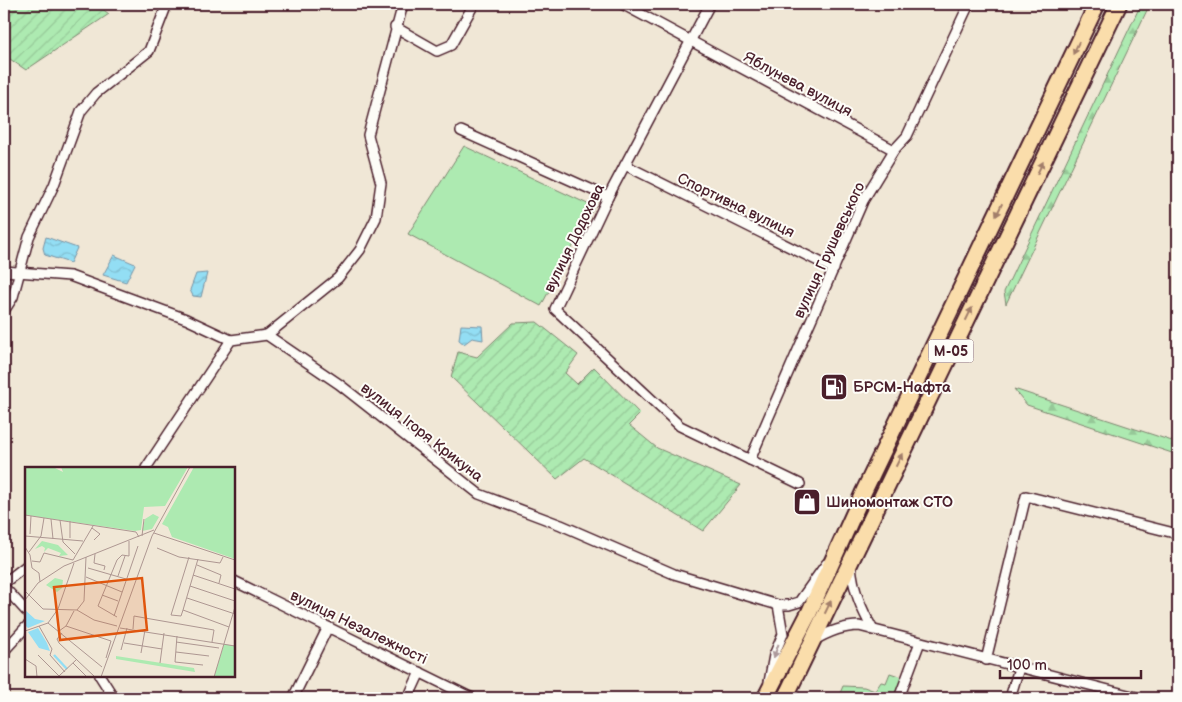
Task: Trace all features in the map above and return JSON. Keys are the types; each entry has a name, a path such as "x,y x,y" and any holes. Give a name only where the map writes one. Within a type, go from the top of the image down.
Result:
{"highway":[{"name":"М-05","path":"765,698 809,613 1097,4"},
{"name":"М-05","path":"785,698 1118,4"}],"street":[{"path":"4,311 13,297 29,237 54,185 81,111 96,93 149,51 167,4"},
{"path":"4,271 70,276 186,319 231,340 267,335 338,278 360,250 376,218 381,183 368,136 395,27 403,4"},
{"path":"395,27 437,52 451,46 474,4"},
{"path":"622,4 690,42"},
{"name":"вулиця Додохова","path":"710,4 608,196 554,309 680,426 800,484"},
{"name":"вулиця Грушевського","path":"750,460 863,202 894,150 907,136 969,4"},
{"name":"Яблунева вулиця","path":"690,42 894,150"},
{"path":"461,131 608,196"},
{"name":"Спортивна вулиця","path":"625,165 834,269"},
{"name":"вулиця Ігоря Крикуна","path":"267,335 339,384 479,494 561,525 674,574 778,605"},
{"path":"147,467 231,340"},
{"path":"986,660 1026,496 1178,534"},
{"path":"765,698 774,655 783,634 778,605 790,605 799,602 838,549"},
{"path":"851,560 855,591 859,604 873,630"},
{"path":"25,567 4,585 25,610"},
{"name":"вулиця Незалежності","path":"235,581 472,698"},
{"path":"812,642 830,632 847,626 873,630 1140,698"},
{"path":"4,651 25,627"},
{"path":"293,698 328,627"},
{"path":"899,698 920,642"},
{"path":"1010,698 1019,668"},
{"path":"408,698 420,672"},
{"path":"101,677 114,698"}],"green space":[{"path":"4,4 96,4 109,14 26,70 4,55"},
{"path":"1141,4 1150,4 1006,304 1004,292"},
{"path":"464,146 594,207 541,306 408,234"},
{"path":"537,322 578,355 565,373 577,384 594,367 640,414 629,425 657,448 741,485 703,531 584,458 557,479 451,377 458,352 477,357 513,323"},
{"path":"1014,389 1178,443 1178,455 1027,405"},
{"path":"890,673 902,677 893,698 838,698 843,686 864,687 875,691 881,682 886,683"}],"water":[{"path":"46,237 77,248 70,263 45,255 43,248"},
{"path":"114,255 135,264 126,282 103,275"},
{"path":"207,273 201,297 193,296 190,290 196,274"},
{"path":"461,325 482,326 483,340 472,338 464,344 459,340"}],"place":[{"name":"БРСМ-Нафта","path":"834,387"},
{"name":"Шиномонтаж СТО","path":"807,502"}]}
